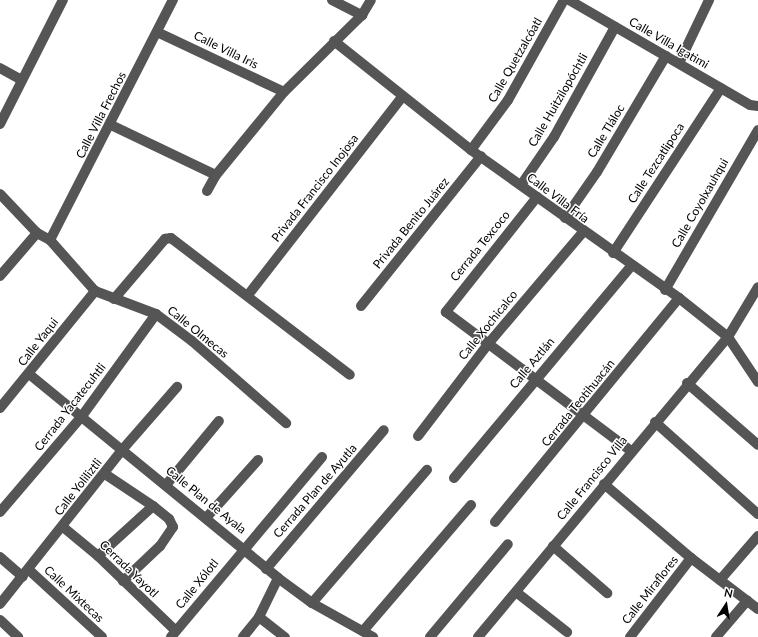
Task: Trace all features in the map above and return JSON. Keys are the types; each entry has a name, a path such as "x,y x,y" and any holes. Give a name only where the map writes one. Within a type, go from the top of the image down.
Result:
{"street":[{"path":"0,124 63,0"},
{"name":"Calle Villa Frechos","path":"50,240 111,125 173,0"},
{"path":"332,0 362,15"},
{"path":"207,191 216,174 284,92 362,15 371,0"},
{"name":"Calle Quetzalcóatl","path":"471,150 508,100 564,0"},
{"name":"Calle Villa Igatimi","path":"569,0 750,105 758,106"},
{"path":"679,63 709,0"},
{"name":"Calle Huitzilopóchtli","path":"521,185 554,137 615,27"},
{"name":"Calle Villa Iris","path":"157,32 284,92"},
{"name":"Calle Villa Fría","path":"334,41 402,97 471,150 521,185 582,232 664,290 678,298 728,337 758,382"},
{"name":"Calle Tláloc","path":"565,218 597,172 666,56"},
{"path":"0,68 22,80"},
{"name":"Calle Tezcatlipoca","path":"613,253 720,88"},
{"name":"Privada Francisco Inojosa","path":"248,295 402,97"},
{"path":"111,125 216,174"},
{"name":"Calle Coyolxauhqui","path":"664,290 758,130"},
{"name":"Privada Benito Juárez","path":"360,306 481,156"},
{"name":"Calle Olmecas","path":"0,194 37,233 50,240 95,291 156,314 192,341 286,423"},
{"name":"Cerrada Texcoco","path":"488,344 446,312 537,197"},
{"name":"Calle Xochicalco","path":"418,436 488,344 582,232"},
{"path":"0,276 37,233"},
{"path":"114,299 165,239 171,238 248,295 350,375"},
{"name":"Calle Aztlán","path":"454,478 631,266"},
{"name":"Calle Francisco Villa","path":"482,636 631,451 687,383 728,337 758,287"},
{"name":"Calle Yaqui","path":"0,408 30,374 95,291"},
{"name":"Cerrada Teotihuacán","path":"495,522 586,415 678,298"},
{"name":"Cerrada Yacatecuhtli","path":"0,512 82,416 156,314"},
{"path":"488,344 586,415 631,451"},
{"name":"Calle Plan de Ayala","path":"30,374 243,547 266,569 312,602 373,637"},
{"path":"687,383 758,445"},
{"name":"Calle Yoliliztli","path":"0,604 105,474 122,450 177,387"},
{"path":"166,485 219,421"},
{"path":"655,422 758,514"},
{"name":"Cerrada Plan de Ayutla","path":"266,569 384,430"},
{"name":"Calle Xólotl","path":"174,634 243,547 322,457"},
{"path":"206,518 258,460"},
{"path":"312,602 427,470"},
{"path":"105,474 153,506 169,519 173,527 170,534 124,581"},
{"path":"604,484 692,558 758,609"},
{"path":"363,631 470,505"},
{"path":"98,556 153,506"},
{"name":"Cerrada Yayotl","path":"63,527 98,556 124,581 174,634"},
{"path":"720,580 756,542"},
{"path":"430,637 508,544"},
{"path":"553,546 607,593"},
{"name":"Calle Mixtecas","path":"0,557 26,573 102,637"},
{"name":"Calle Miraflores","path":"630,637 692,558"},
{"path":"243,637 259,616 278,578"},
{"path":"516,592 567,632"},
{"path":"716,637 747,601"},
{"path":"259,616 285,637"},
{"path":"0,620 18,637"}]}
